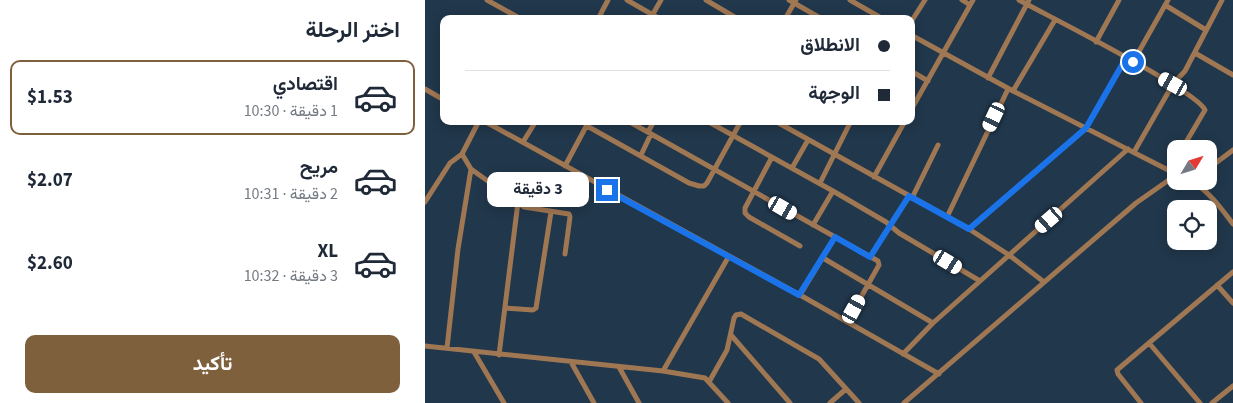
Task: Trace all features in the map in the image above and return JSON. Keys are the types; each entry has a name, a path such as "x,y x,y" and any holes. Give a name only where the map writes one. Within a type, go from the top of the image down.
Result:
{"street":[{"path":"487,0 514,15"},
{"path":"600,15 608,0"},
{"path":"627,0 648,15"},
{"path":"652,15 661,0"},
{"path":"706,0 731,15"},
{"path":"850,0 859,2 877,15"},
{"path":"915,16 925,0"},
{"path":"915,103 971,2 962,0"},
{"path":"1019,0 1028,2 1055,20 1173,84 1202,104 1205,110 1188,140"},
{"path":"1096,42 1119,2 1112,0"},
{"path":"903,354 933,323 1009,255 1131,150 1173,84 1185,71 1221,0"},
{"path":"787,15 793,1 816,15"},
{"path":"988,78 1028,2"},
{"path":"1133,62 1167,2 1206,30"},
{"path":"947,217 1010,90 1055,20"},
{"path":"915,37 1010,90 1167,168"},
{"path":"1195,52 1233,75"},
{"path":"969,229 1086,128 1126,58"},
{"path":"915,73 928,81"},
{"path":"425,90 440,98"},
{"path":"425,202 450,162 462,154 477,125"},
{"path":"491,125 939,374"},
{"path":"523,142 534,125"},
{"path":"565,166 587,125"},
{"path":"590,125 689,183 704,186 739,125"},
{"path":"635,125 878,261 879,264 847,322"},
{"path":"641,156 653,125"},
{"path":"714,125 833,191 980,281"},
{"path":"787,125 834,155 969,229 1009,255 1044,282"},
{"path":"820,184 849,125"},
{"path":"874,177 903,125"},
{"path":"792,168 808,140"},
{"path":"870,257 889,225 910,197 938,145"},
{"path":"1217,162 1233,150"},
{"path":"462,154 471,169 528,208 570,215 565,254"},
{"path":"773,157 745,208 745,213 799,246"},
{"path":"447,348 458,249 471,169"},
{"path":"905,403 1136,203 1167,181"},
{"path":"1204,190 1233,224"},
{"path":"813,225 833,191"},
{"path":"499,354 518,202"},
{"path":"505,308 533,310 537,308 551,212"},
{"path":"799,295 835,237"},
{"path":"663,371 729,256"},
{"path":"823,258 933,323"},
{"path":"1141,403 1117,372 1233,272"},
{"path":"1217,285 1233,303"},
{"path":"709,382 727,350 734,318 736,315 741,314 813,355 824,364 859,403"},
{"path":"731,335 790,403"},
{"path":"1149,343 1200,403"},
{"path":"425,346 663,371 702,377 728,403"},
{"path":"474,352 503,403"},
{"path":"571,362 594,403"},
{"path":"619,367 639,403"},
{"path":"1212,403 1233,386"},
{"path":"830,403 846,389"}],"route":[{"path":"607,190 799,295 835,237 870,257 909,196 969,229 1086,128 1126,58 1133,62"}]}
